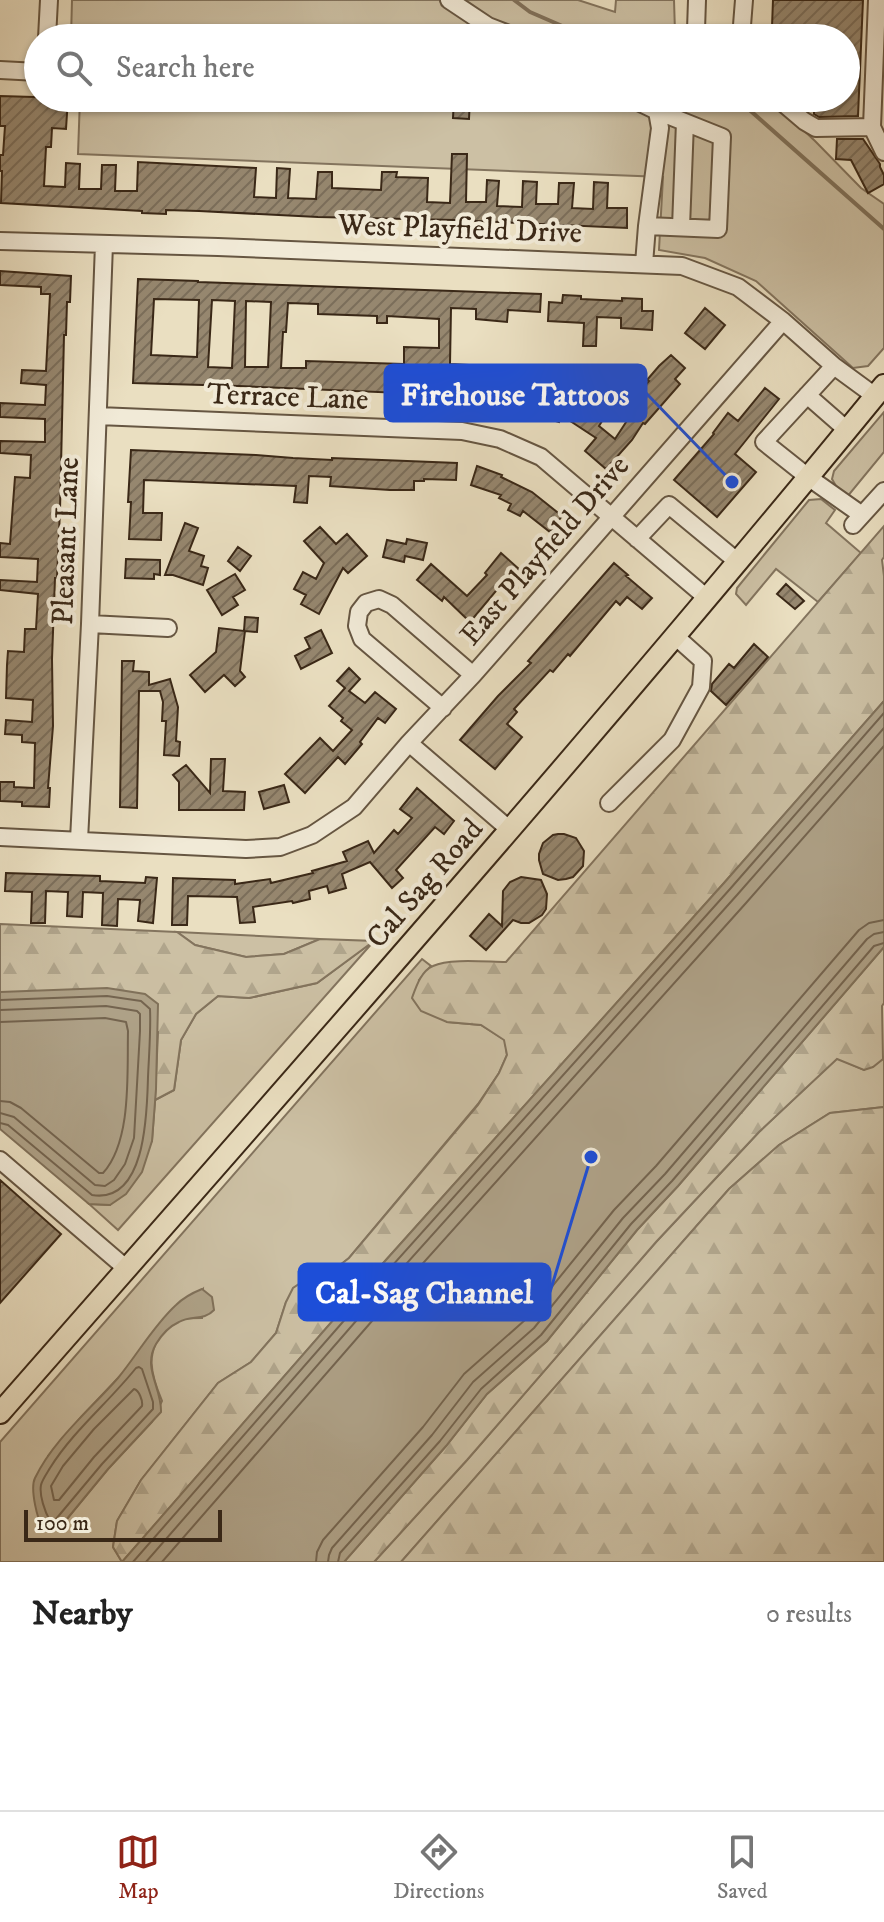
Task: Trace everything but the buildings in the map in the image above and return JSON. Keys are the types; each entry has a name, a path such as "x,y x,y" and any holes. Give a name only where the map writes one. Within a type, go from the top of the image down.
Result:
{"main road":[{"name":"Cal Sag Road","path":"0,1413 510,830 880,390"}],"street":[{"path":"48,24 49,0"},
{"path":"449,0 485,24"},
{"path":"696,24 697,0"},
{"path":"742,24 744,0"},
{"path":"877,0 872,127 884,152"},
{"path":"0,70 24,71"},
{"path":"644,264 660,128 657,112"},
{"path":"647,226 718,229 722,137 660,112"},
{"path":"793,112 816,128 872,127"},
{"path":"681,227 685,122"},
{"name":"West Playfield Drive","path":"0,241 682,266 738,287 834,366 880,390"},
{"name":"Pleasant Lane","path":"79,840 104,244"},
{"name":"East Playfield Drive","path":"0,837 246,849 280,847 312,835 354,807 783,321"},
{"path":"834,366 764,442 858,520 884,491"},
{"path":"807,395 847,430"},
{"name":"Terrace Lane","path":"98,416 462,431 500,439 541,457 707,598"},
{"path":"637,539 669,505 738,562"},
{"path":"443,708 362,639 357,626 359,612 366,603 379,599 392,605 473,675"},
{"path":"90,624 168,628"},
{"path":"609,803 672,740 701,687 703,661 675,636"},
{"path":"409,743 510,830"},
{"path":"0,1160 127,1269"}],"green space":[{"path":"72,0 578,0 615,12 616,0 674,0 675,24 71,24"},
{"path":"80,112 784,112 861,188 884,204 884,348 868,366 853,368 756,281 705,258 659,250 663,177 78,154"},
{"path":"884,412 884,452 847,497 832,479 834,471"},
{"path":"821,499 835,510 826,523 861,553 818,602 776,569 746,605 736,594 737,588 809,500"},
{"path":"884,526 884,701 377,1270 122,1562 113,1547 117,1521 141,1480 218,1383 251,1362 276,1333 293,1288 305,1280 327,1275 349,1258 478,1105 499,1073 507,1055 504,1040 481,1025 447,1022 421,1011 412,998 422,975 433,966 449,962 506,962"},
{"path":"0,924 177,932 195,945 246,957 284,954 320,939 374,941 317,983 249,998 218,996 196,1014 181,1040 174,1090 155,1100 158,1032 0,992"},
{"path":"177,932 320,939 284,954 246,957 195,945"},
{"path":"374,941 118,1230 89,1204 110,1205 152,1141 155,1100 174,1090 181,1040 196,1014 218,996 249,998 317,983"},
{"path":"884,947 883,1059 864,1070 837,1059 759,1132 656,1242 374,1562 344,1562 446,1446 487,1394 547,1341 637,1230"},
{"path":"422,959 431,966 419,980 447,1022 481,1025 505,1040 507,1055 478,1104 349,1258 328,1275 305,1280 286,1302 276,1333 251,1362 218,1383 141,1480 117,1521 113,1547 122,1562 0,1562 0,1442","holes":["203,1289 202,1318 180,1320 159,1338 152,1364 162,1401 152,1422 62,1525 48,1456"]},
{"path":"884,1057 884,1107 830,1113 779,1145 729,1189 401,1562 374,1562 656,1242 759,1132 837,1058 864,1070"},
{"path":"884,1107 884,1562 401,1562 729,1189 779,1145 830,1113"}],"water":[{"path":"884,701 884,947 637,1230 547,1341 487,1394 446,1446 344,1562 122,1562 377,1270"},
{"path":"107,988 145,994 158,1004 152,1141 142,1172 126,1194 110,1205 89,1204 0,1129 0,992"},
{"path":"202,1289 212,1297 214,1310 206,1316 172,1326 152,1353 152,1370 161,1412 62,1525 52,1532 46,1531 37,1514 33,1490 35,1478 43,1464 62,1438 118,1378 168,1313 185,1297"}],"waterway":[{"path":"514,0 530,12 558,24"},
{"path":"752,112 884,229"}],"place":[{"name":"Firehouse Tattoos","path":"732,482"},
{"name":"Cal-Sag Channel","path":"591,1157"}]}
